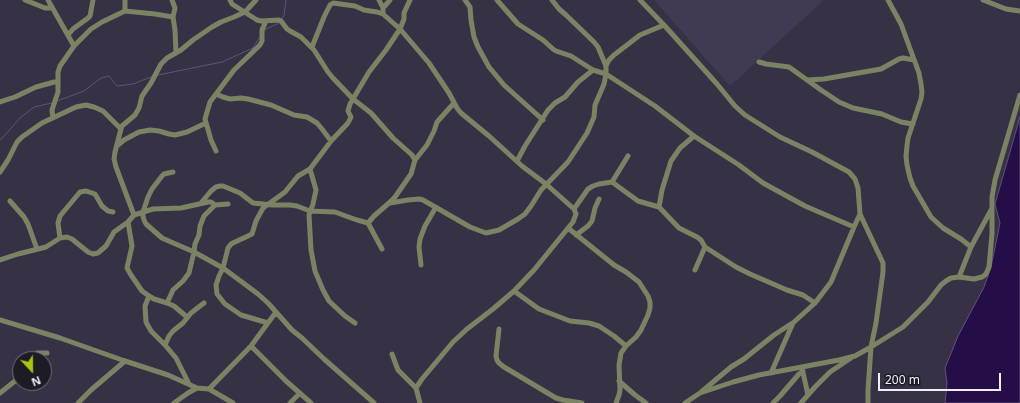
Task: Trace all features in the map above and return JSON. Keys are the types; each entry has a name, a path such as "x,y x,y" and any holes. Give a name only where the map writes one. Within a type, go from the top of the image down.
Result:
{"street":[{"path":"25,0 45,8 52,8"},
{"path":"48,0 74,46"},
{"path":"68,35 73,29 90,16 93,0"},
{"path":"125,11 126,0"},
{"path":"172,0 175,8 173,17 176,53"},
{"path":"230,0 232,4 257,20 279,20 287,28 301,37 312,47 331,75 353,99 371,113 393,138 412,155 415,160"},
{"path":"134,215 114,159 121,129 135,115 139,108 142,96 151,83 160,64 212,27 245,12 256,0"},
{"path":"379,0 383,11 429,63 461,113 546,184 574,209 576,214 576,217 568,228 534,270 514,291 453,342 416,388"},
{"path":"312,47 324,17 333,3 355,6 364,10 377,12 383,11 390,0"},
{"path":"268,323 241,315 230,308 217,294 216,285 223,268 228,248 231,244 252,234 256,221 263,208 285,192 298,176 310,169 331,141 348,123 351,118 348,108 369,72 400,29 404,19 404,13 410,0"},
{"path":"464,0 470,7 472,26 478,47 489,67 504,85 542,120"},
{"path":"497,0 518,24 543,40 556,51 571,56 593,70 606,74 655,106 694,136 739,165 763,184 823,214 854,227"},
{"path":"389,203 419,199 423,200 470,227 486,234 499,230 525,214 541,190 568,162 587,134 594,117 595,105 606,74 606,66 598,47 594,42 559,9 552,0"},
{"path":"640,0 717,84 735,106 745,115 780,137 849,172 855,179 858,188 860,214 883,263 876,323 871,347 868,403"},
{"path":"888,0 901,24 919,73 922,92 908,138 906,156 913,186 931,216 943,228 961,238 972,247"},
{"path":"983,0 1006,9 1020,11"},
{"path":"53,118 52,110 58,92 58,72 60,66 74,46 91,29 125,11 173,17"},
{"path":"216,151 211,140 205,117 210,102 234,70 260,45 262,40 262,30 266,21"},
{"path":"606,66 614,55 640,35 664,25"},
{"path":"808,80 824,79 881,69 903,58 914,60"},
{"path":"759,62 789,67 839,102 853,108 913,124"},
{"path":"517,161 548,110 593,70"},
{"path":"0,102 36,87 58,81"},
{"path":"216,94 230,99 248,99 294,115 307,117 317,124 331,141"},
{"path":"801,403 830,372 903,327 928,302 941,285 951,278 959,277 974,279 982,277 986,274 989,267 992,234 991,209 995,180 1020,95"},
{"path":"368,223 395,197 411,174 415,160 427,145 437,122 454,103"},
{"path":"0,172 17,142 30,130 76,107 86,105 103,111 121,129"},
{"path":"118,145 139,132 150,130 175,135 187,132 206,123"},
{"path":"660,207 662,190 670,161 680,148 694,136"},
{"path":"612,182 628,156"},
{"path":"310,169 316,190 309,215 313,261 323,290 329,300 355,323"},
{"path":"173,172 164,174 148,197 143,212 146,224 155,232 170,241 223,268 258,294 292,330 374,403"},
{"path":"574,209 588,189 599,184 612,182 638,201 660,207 679,228 697,237 705,247 736,267 787,290 803,295 815,303"},
{"path":"201,203 211,191 220,186 240,192 253,203 290,205 310,211 335,212 368,223 382,250"},
{"path":"60,238 58,223 60,216 80,192 86,191 95,194 102,206 108,211 112,212"},
{"path":"576,235 592,221 599,199"},
{"path":"10,201 28,224 37,249"},
{"path":"0,260 46,247 60,238 72,239 88,252 93,254 98,253 106,246 114,232 128,222 134,215 159,209 181,208 208,202 216,205"},
{"path":"167,303 173,290 189,273 202,220 207,212 216,205 228,204"},
{"path":"421,265 419,247 420,239 425,226 436,207"},
{"path":"959,277 991,209"},
{"path":"685,403 700,393 731,367 744,360 774,335 794,322 815,303 831,282 860,214"},
{"path":"128,222 132,246 127,268 138,286 149,296 174,306 187,317"},
{"path":"568,228 614,265 639,282 650,302 648,316 636,336 621,353 619,359 619,395 616,403"},
{"path":"695,270 705,247"},
{"path":"514,291 539,309 570,320 599,326 626,346"},
{"path":"149,296 145,306 146,322 151,331 176,358 189,384"},
{"path":"165,345 173,331 183,323 191,313 204,303"},
{"path":"209,389 251,346 276,312"},
{"path":"0,320 60,338 168,376 197,388 209,389 230,402"},
{"path":"771,372 794,322"},
{"path":"498,329 496,356 499,363 556,398 582,403"},
{"path":"251,346 311,403"},
{"path":"392,354 398,370 416,388 420,403"},
{"path":"700,393 771,372 802,369 855,356"},
{"path":"78,403 125,361"},
{"path":"802,369 808,394"},
{"path":"773,403 802,369"},
{"path":"619,381 646,403"},
{"path":"0,393 12,383"},
{"path":"174,403 197,388"},
{"path":"290,403 300,393"}],"shaded area":[{"path":"654,0 824,0 730,86"},
{"path":"1020,117 1020,403 945,403 947,383 945,368 958,336 984,287 991,267 1000,223 995,204"}],"waterway":[{"path":"282,19 286,0"},
{"path":"265,31 266,29 279,23"},
{"path":"158,75 222,62 253,48 259,38"},
{"path":"57,101 84,91 101,78 109,76 117,86 133,84 151,77"},
{"path":"0,140 20,118 34,107 52,103"}]}
